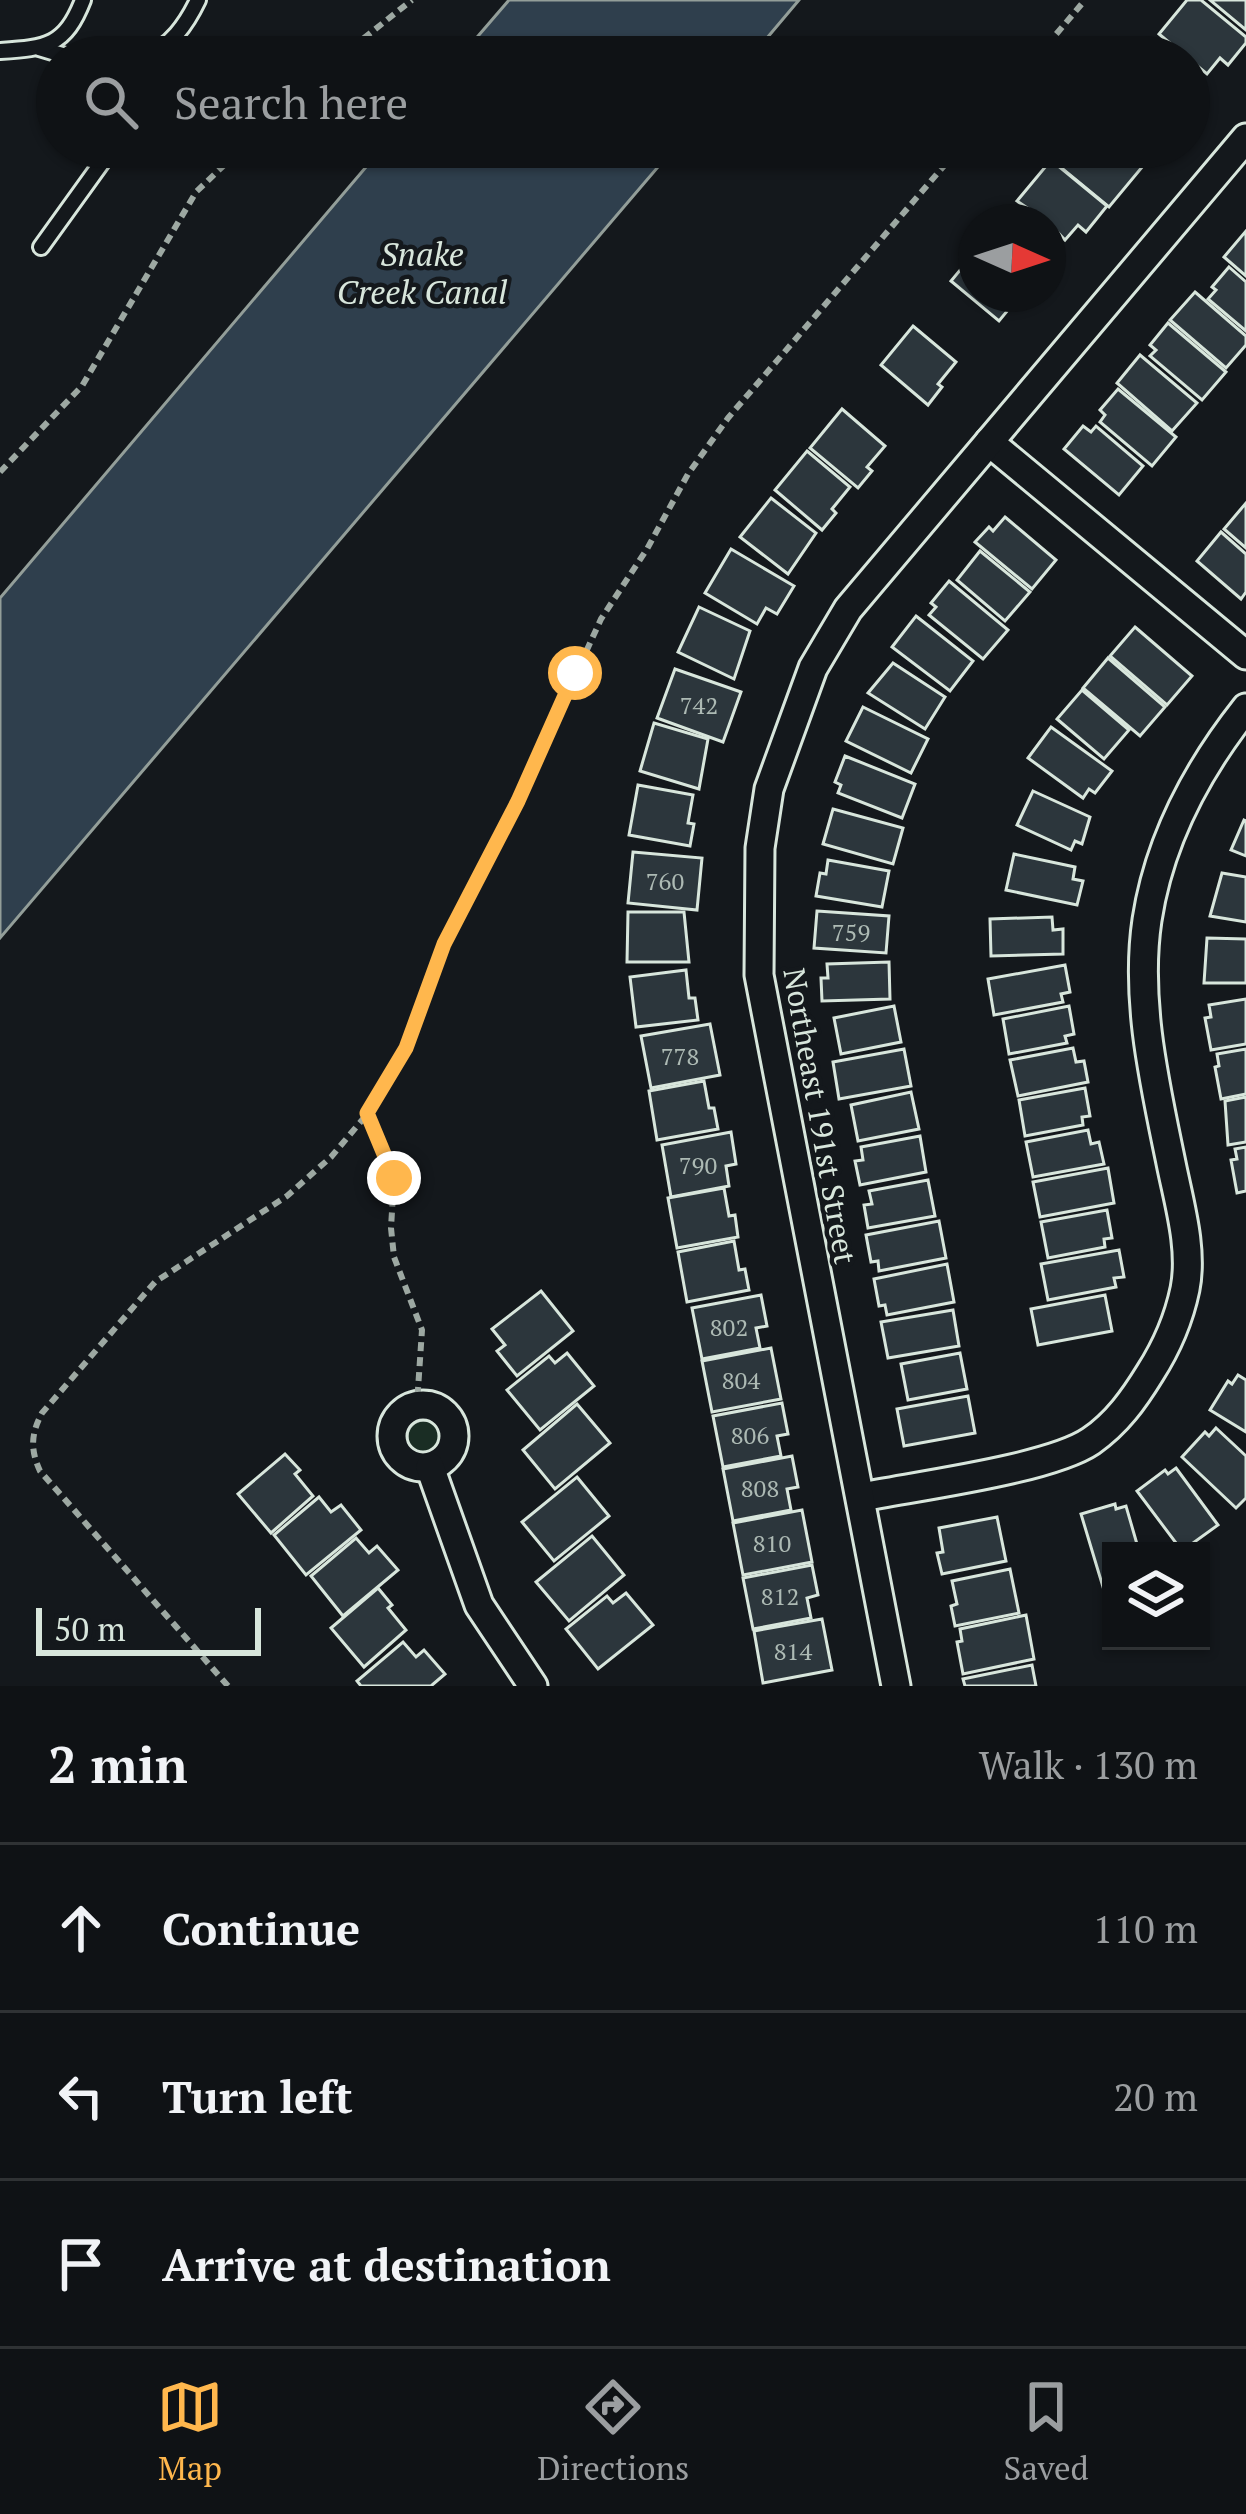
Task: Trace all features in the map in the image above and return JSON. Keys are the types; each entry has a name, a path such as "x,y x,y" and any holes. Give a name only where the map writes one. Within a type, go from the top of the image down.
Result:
{"street":[{"name":"Northeast 191st Street","path":"896,1686 759,975 760,848 769,789 813,668 848,609 1246,139"},
{"path":"988,442 1246,655"},
{"path":"862,1497 1056,1457 1090,1442 1130,1407 1165,1348 1186,1287 1185,1234 1153,1072 1144,986 1147,921 1180,810 1212,751 1246,708"},
{"path":"417,1404 446,1414 455,1434 448,1455 430,1467 410,1465 392,1442 394,1423 417,1404"},
{"path":"430,1467 479,1605 532,1686"}],"lane":[{"path":"62,36 69,32 83,0"},
{"path":"175,36 198,0"},
{"path":"0,51 36,49"},
{"path":"41,247 98,168"}],"path":[{"path":"367,36 412,0"},
{"path":"1054,36 1085,0"},
{"path":"0,472 82,386 196,192 221,168"},
{"path":"228,1686 40,1471 32,1455 32,1431 41,1414 155,1282 287,1196 331,1157 367,1113 406,1048 444,944 518,801 601,619 688,474 728,418 941,168"},
{"path":"367,1113 394,1178 394,1257 422,1330 417,1404"}],"green space":[{"path":"424,1420 436,1425 441,1437 436,1449 424,1454 412,1449 407,1437 412,1425"}],"water":[{"path":"509,0 799,0 769,36 478,36"},
{"name":"Snake Creek Canal","path":"365,168 657,168 0,938 0,598"}],"building":[{"path":"1187,0 1201,0 1246,37 1246,43 1228,65 1220,58 1210,70 1210,36 1159,34"},
{"path":"1210,0 1246,0 1246,30"},
{"path":"1044,168 1061,168 1107,206 1086,232 1078,225 1066,239 1066,204 1017,201"},
{"path":"1062,168 1141,168 1109,207"},
{"path":"1246,231 1246,276 1224,257"},
{"path":"1229,267 1246,282 1246,331 1208,299"},
{"path":"1195,292 1246,336 1246,345 1226,368 1170,320"},
{"path":"1168,323 1226,372 1202,400 1150,356 1156,350 1150,345"},
{"path":"913,326 956,362 928,405 881,365"},
{"path":"1140,355 1197,403 1172,431 1117,383"},
{"path":"1118,389 1176,437 1152,466 1100,422 1105,415 1100,410"},
{"path":"842,409 885,446 867,467 872,471 858,488 810,448"},
{"path":"1083,426 1091,432 1096,426 1143,466 1119,495 1064,449"},
{"path":"807,451 850,487 822,530 775,490"},
{"path":"771,498 816,533 788,574 740,537"},
{"path":"1246,503 1246,548 1224,529"},
{"path":"1005,517 1056,560 1032,589 975,542"},
{"path":"1221,532 1246,554 1246,592 1241,599 1197,561"},
{"path":"731,549 794,586 777,614 766,608 757,624 705,593"},
{"path":"980,551 1030,592 1005,621 957,580"},
{"path":"949,581 1008,630 983,659 929,615 936,607 931,603"},
{"path":"699,607 750,631 734,679 678,652"},
{"path":"916,616 973,661 950,691 892,647"},
{"path":"1135,627 1192,676 1167,705 1110,656"},
{"path":"1108,658 1165,707 1140,736 1083,688"},
{"path":"893,663 945,697 925,729 868,693"},
{"path":"675,669 741,692 723,742 657,718"},
{"path":"1082,690 1129,730 1104,759 1057,719"},
{"path":"863,707 928,739 911,773 846,741"},
{"path":"654,723 708,739 699,789 640,771"},
{"path":"1051,727 1112,771 1095,793 1089,789 1083,798 1028,758"},
{"path":"845,756 915,784 902,818 838,793 841,785 835,782"},
{"path":"638,785 693,795 690,846 629,835"},
{"path":"1033,791 1090,817 1082,844 1075,841 1071,850 1017,825"},
{"path":"833,809 903,828 893,864 823,844"},
{"path":"1246,821 1246,856 1231,850"},
{"path":"633,852 702,858 697,910 628,903"},
{"path":"1014,854 1075,867 1073,879 1083,881 1077,905 1006,890"},
{"path":"828,860 889,871 882,907 816,896"},
{"path":"1222,873 1246,877 1246,922 1210,916"},
{"path":"817,911 889,916 886,953 814,948"},
{"path":"628,912 684,912 689,962 627,962"},
{"path":"1052,917 1053,930 1063,929 1063,954 991,956 990,919"},
{"path":"1207,938 1246,939 1246,983 1204,983"},
{"path":"889,962 890,999 822,1001 821,978 828,978 827,964"},
{"path":"1065,965 1070,992 1061,994 1063,1002 994,1015 988,979"},
{"path":"686,970 689,998 695,998 698,1020 636,1027 630,977"},
{"path":"1246,999 1246,1044 1211,1050 1205,1018 1211,1017 1209,1005"},
{"path":"894,1006 901,1042 841,1054 834,1018"},
{"path":"1069,1006 1074,1034 1065,1036 1067,1043 1009,1054 1003,1019"},
{"path":"710,1024 720,1075 651,1088 641,1036"},
{"path":"1073,1048 1076,1062 1084,1061 1088,1082 1018,1096 1010,1060"},
{"path":"904,1049 911,1086 839,1099 833,1062"},
{"path":"1246,1049 1246,1094 1221,1099 1217,1054"},
{"path":"704,1081 718,1129 657,1140 649,1091"},
{"path":"1085,1088 1090,1116 1082,1117 1083,1125 1025,1136 1019,1100"},
{"path":"911,1092 919,1129 858,1141 851,1105"},
{"path":"1246,1097 1246,1142 1228,1145 1225,1101"},
{"path":"1088,1130 1091,1144 1099,1142 1104,1164 1033,1177 1026,1142"},
{"path":"731,1132 736,1164 726,1166 729,1186 671,1197 662,1145"},
{"path":"920,1136 926,1172 860,1185 855,1161 863,1160 861,1147"},
{"path":"1246,1147 1246,1191 1237,1193 1231,1160 1237,1159 1235,1149"},
{"path":"1108,1168 1114,1203 1040,1217 1033,1182"},
{"path":"928,1180 935,1216 868,1228 864,1205 872,1204 869,1191"},
{"path":"724,1188 738,1237 677,1248 668,1198"},
{"path":"1107,1210 1112,1238 1104,1239 1105,1247 1048,1258 1041,1222"},
{"path":"939,1221 946,1258 879,1271 878,1261 871,1262 866,1235"},
{"path":"734,1241 739,1270 745,1269 749,1290 687,1302 678,1252"},
{"path":"1119,1250 1124,1277 1114,1278 1116,1287 1048,1300 1041,1264"},
{"path":"947,1264 954,1302 887,1315 885,1305 879,1306 874,1279"},
{"path":"541,1291 573,1331 517,1376 497,1351 505,1345 492,1329"},
{"path":"761,1295 767,1326 756,1328 760,1348 702,1359 692,1308"},
{"path":"1105,1295 1112,1331 1038,1345 1031,1309"},
{"path":"953,1310 959,1346 888,1358 881,1322"},
{"path":"771,1348 781,1399 712,1412 702,1361"},
{"path":"567,1353 594,1386 540,1430 507,1390 549,1356 555,1363"},
{"path":"960,1353 967,1389 908,1400 901,1364"},
{"path":"1238,1375 1246,1380 1246,1432 1210,1410 1228,1381 1232,1384"},
{"path":"968,1396 975,1433 904,1446 897,1409"},
{"path":"782,1403 788,1434 777,1436 781,1456 723,1467 713,1416"},
{"path":"577,1404 610,1443 555,1489 523,1450"},
{"path":"1216,1428 1246,1456 1246,1498 1236,1508 1182,1457 1205,1432 1209,1436"},
{"path":"285,1454 300,1470 295,1474 313,1496 271,1533 238,1494"},
{"path":"792,1456 798,1487 787,1489 791,1510 733,1521 723,1469"},
{"path":"1176,1468 1218,1525 1194,1542 1175,1542 1137,1491 1165,1470 1168,1474"},
{"path":"577,1477 609,1516 554,1561 522,1522"},
{"path":"319,1497 331,1512 341,1505 361,1530 306,1575 274,1535"},
{"path":"1115,1504 1116,1509 1126,1506 1136,1542 1102,1542 1102,1584 1081,1514"},
{"path":"802,1510 812,1562 743,1575 733,1523"},
{"path":"997,1517 1006,1561 942,1574 937,1553 943,1552 939,1528"},
{"path":"592,1536 624,1575 569,1621 536,1582"},
{"path":"356,1538 369,1553 377,1546 398,1570 343,1616 311,1576"},
{"path":"812,1565 818,1595 807,1598 811,1618 753,1629 743,1578"},
{"path":"1010,1569 1019,1613 955,1626 952,1581"},
{"path":"378,1588 406,1630 364,1667 331,1628"},
{"path":"626,1593 653,1625 598,1669 566,1629 607,1596 613,1603"},
{"path":"1026,1615 1034,1659 963,1674 957,1642 962,1641 960,1629"},
{"path":"822,1619 832,1670 763,1683 754,1631"},
{"path":"403,1642 416,1657 424,1650 445,1674 431,1686 361,1686 357,1681"},
{"path":"1032,1665 1036,1686 965,1686 963,1679"}],"route":[{"path":"394,1178 367,1113 406,1048 444,944 518,801 575,673"}]}
